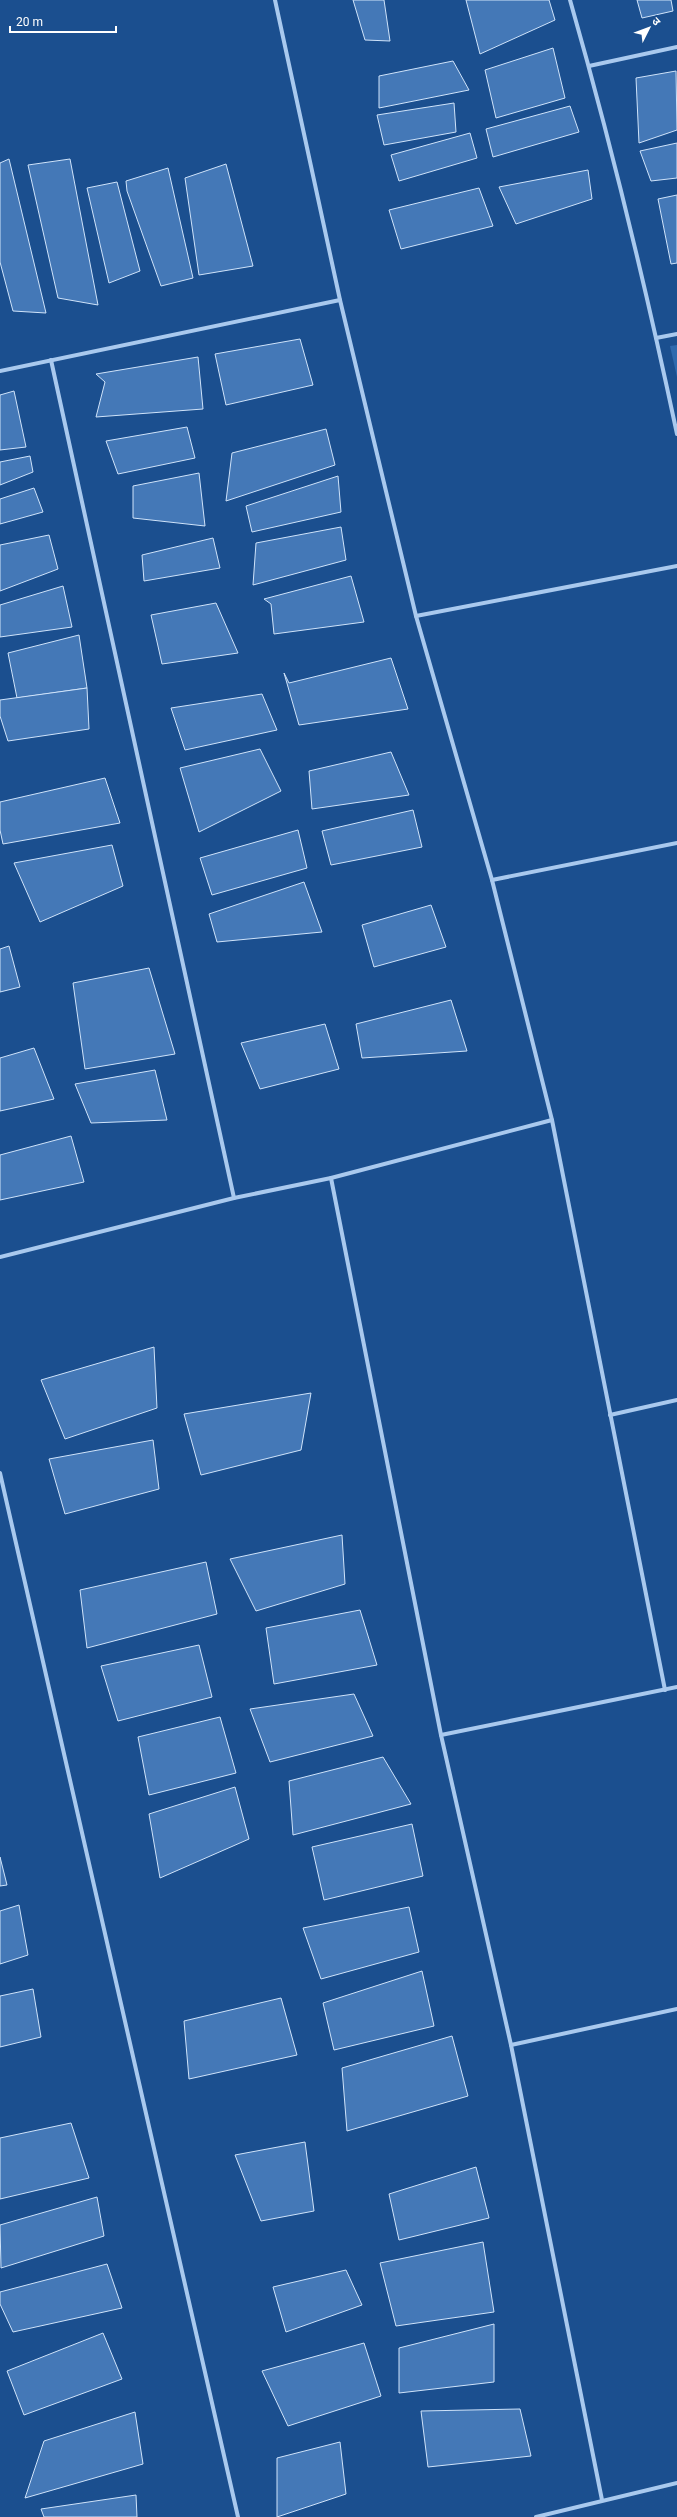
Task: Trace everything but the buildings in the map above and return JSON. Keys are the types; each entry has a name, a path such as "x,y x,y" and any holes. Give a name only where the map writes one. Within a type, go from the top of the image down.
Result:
{"street":[{"path":"275,0 340,300 416,616 492,880 552,1120 665,1690"},
{"path":"570,0 589,66 656,338 677,434"},
{"path":"589,66 677,47"},
{"path":"0,371 340,300"},
{"path":"656,338 677,334"},
{"path":"51,360 234,1198"},
{"path":"416,616 677,566"},
{"path":"492,880 677,843"},
{"path":"0,1257 234,1198 331,1178 552,1120"},
{"path":"331,1178 441,1735 511,2045 602,2500"},
{"path":"610,1415 677,1400"},
{"path":"0,1473 238,2517"},
{"path":"441,1735 677,1687"},
{"path":"511,2045 677,2009"},
{"path":"536,2517 677,2483"}],"shaded area":[{"path":"677,345 677,377 670,346"}]}
